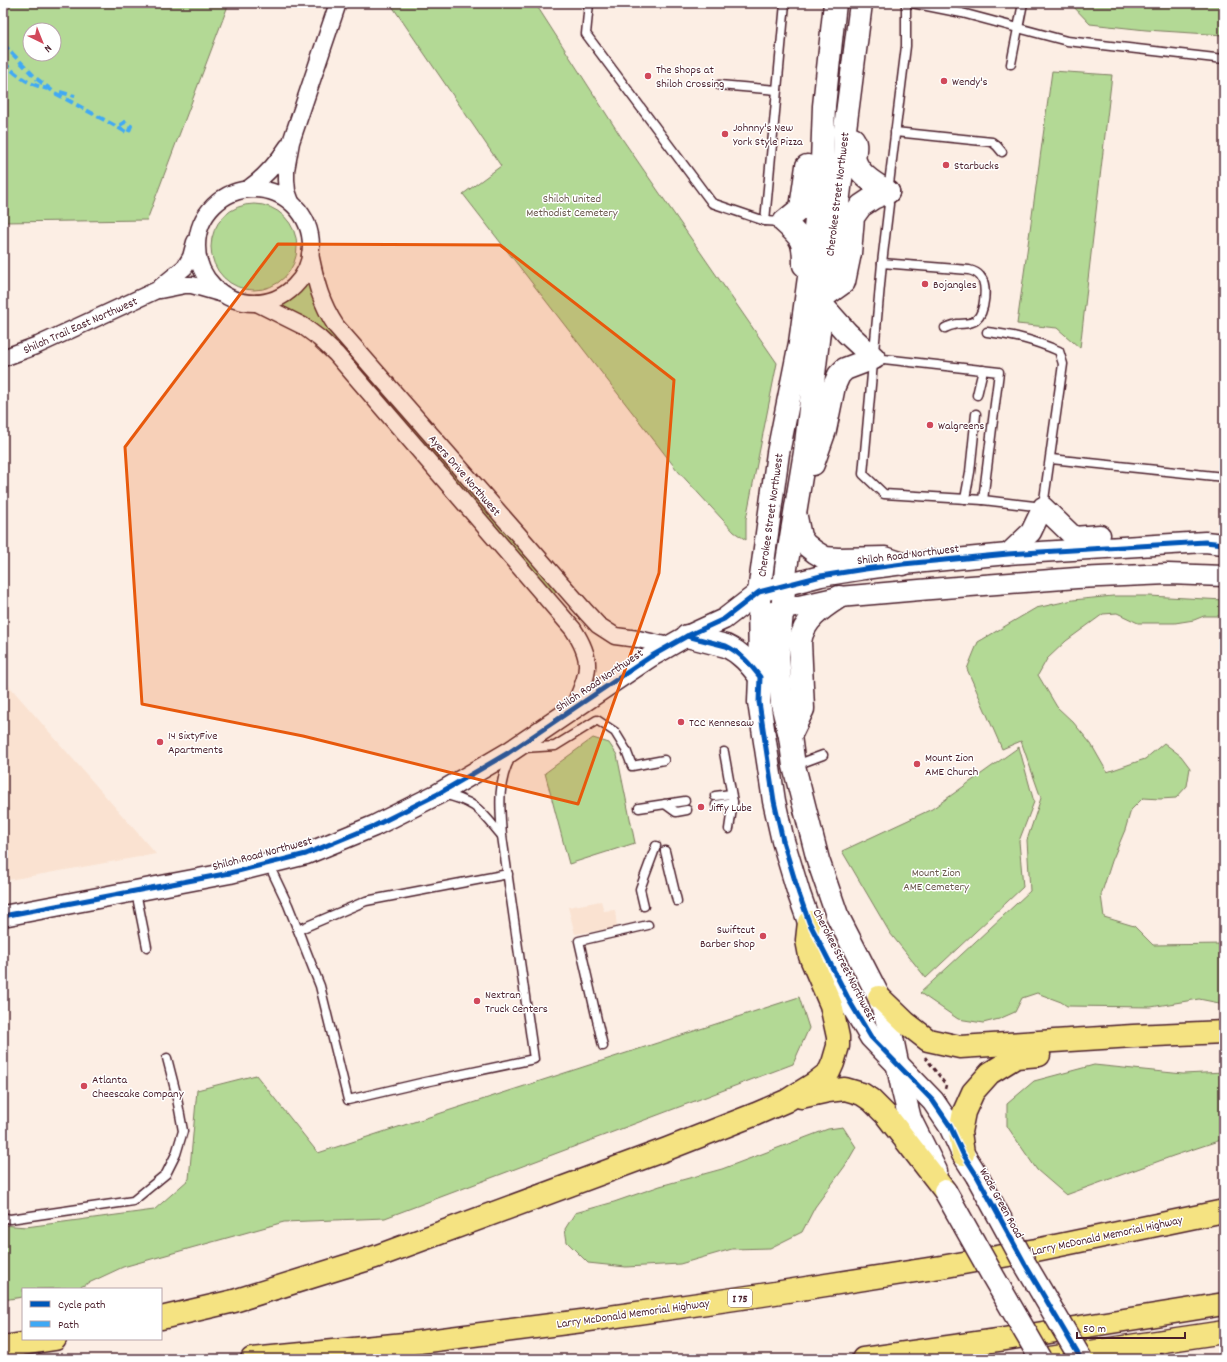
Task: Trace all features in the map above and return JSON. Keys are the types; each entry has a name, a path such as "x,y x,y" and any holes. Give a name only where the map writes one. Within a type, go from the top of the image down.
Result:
{"highway":[{"path":"162,1318 234,1301 375,1257 667,1149 786,1101 815,1083 829,1072 838,1046 836,1025 831,1006 810,956 807,940 809,922"},
{"path":"879,997 912,1028 928,1040 960,1047 1224,1032"},
{"path":"963,1154 960,1132 964,1112 973,1092 990,1073 1016,1057 1078,1050 1224,1045"},
{"path":"786,1101 828,1090 845,1089 862,1094 871,1100 886,1115 945,1190"},
{"name":"Larry McDonald Memorial Highway","path":"252,1359 404,1344 582,1321 762,1295 941,1267 1036,1250 1224,1211"},
{"path":"862,1359 1005,1339 1224,1304"},
{"path":"1042,1359 1224,1332"},
{"path":"3,1347 48,1340"}],"main road":[{"name":"Cherokee Street Northwest","path":"835,3 824,106 822,162 813,248 817,305 800,343 778,453 759,592 759,702 774,801 783,840 809,922 850,1002 871,1037 897,1064"},
{"name":"Cherokee Street Northwest","path":"862,3 845,129 844,156 837,211 817,305 805,452 786,568 778,656 782,704 790,736 794,766 810,833 830,895 844,929 879,997 885,1014 897,1064"},
{"path":"774,221 801,208 806,179 813,115 824,106"},
{"path":"845,129 856,142 855,161 864,176 888,192"},
{"path":"817,305 844,282 850,253 853,217 862,206 873,198 888,192"},
{"path":"774,221 798,234 804,248 817,305 874,358 845,369 839,375 834,386 825,430 814,462 800,480"},
{"path":"795,515 800,537 805,544 825,558 885,558 903,564"},
{"path":"790,736 803,709 800,642 801,634 816,613 839,597"},
{"path":"678,641 726,646 744,658 760,677"},
{"path":"897,1064 910,1119 945,1190 994,1278 1042,1359"},
{"name":"Wade Green Road","path":"897,1064 933,1101 950,1126 963,1154 1081,1359"}],"street":[{"path":"291,202 287,191 286,170 291,142 338,3"},
{"path":"249,188 260,181 268,173 291,142"},
{"path":"249,188 264,189 278,193 291,202 302,214 309,229 311,245 309,261 302,276 292,288 276,298 258,303 239,301 222,293 212,285 204,275 196,248 198,233 203,220 211,207 222,198 235,191 249,188"},
{"name":"Shiloh Trail East Northwest","path":"157,290 185,266 191,257 198,233"},
{"name":"Ayers Drive Northwest","path":"310,254 319,294 326,311 336,326 598,625 615,636 678,641"},
{"name":"Shiloh Trail East Northwest","path":"3,358 38,345 157,290 185,284 222,293"},
{"name":"Ayers Drive Northwest","path":"258,303 303,326 319,338 336,354 572,629 585,650 587,662 584,681 573,710"},
{"path":"1008,554 1031,532 1043,507 1074,537 1166,532 1183,543"},
{"name":"Shiloh Road Northwest","path":"3,916 230,873 306,854 369,828 438,794 515,749 634,668 678,641 724,619 759,592 821,576 903,564 1008,554 1183,543 1205,542 1224,544"},
{"name":"Shiloh Road Northwest","path":"724,619 760,614 839,597 1077,578 1168,574 1224,576"}],"lane":[{"path":"589,3 586,34 712,203 774,221 777,90 785,3"},
{"path":"906,3 906,46 888,192 889,204 882,263 863,474 884,494 983,500 1043,507 1051,459 1063,364 1059,351 1033,340 987,332"},
{"path":"912,3 962,13 1067,41 1224,59"},
{"path":"1011,64 1023,3"},
{"path":"719,85 777,90"},
{"path":"895,132 992,142 1002,152"},
{"path":"882,263 969,270 974,271 981,276 985,284 985,289 979,317 972,323 958,324 945,328"},
{"path":"874,358 999,372 983,500"},
{"path":"977,395 982,370"},
{"path":"965,499 970,472 976,414"},
{"path":"1051,459 1224,477"},
{"path":"268,863 298,930 320,986 348,1100 534,1059 502,836 499,803 502,778 507,764 515,749 555,746 597,720 615,732 626,750 632,766 664,760"},
{"path":"724,752 732,798 729,830"},
{"path":"794,766 823,755"},
{"path":"438,794 461,799 479,808 502,836"},
{"path":"715,800 732,798"},
{"path":"639,808 685,801"},
{"path":"665,804 676,812 687,810"},
{"path":"644,906 640,889 656,846"},
{"path":"665,851 677,901"},
{"path":"298,930 366,901 508,874"},
{"path":"136,892 147,947"},
{"path":"603,1046 579,941 648,925"},
{"path":"3,1217 10,1219 133,1201 166,1174 176,1154 183,1131 176,1093 166,1058"}],"path":[{"path":"922,1054 946,1085 941,1091"}],"highlighted area":[{"path":"278,244 500,245 674,380 659,573 578,804 303,736 142,704 125,447"}],"shaded area":[{"path":"3,679 156,854 3,881"},
{"path":"601,901 604,911 615,910 617,928 575,934 568,907"}],"green space":[{"path":"3,3 229,3 147,220 3,222"},
{"name":"Shiloh United Methodist Cemetery","path":"390,3 535,3 623,140 777,363 746,519 746,540 734,532 677,470 463,194 501,166"},
{"path":"1072,3 1224,3 1224,35 1146,30 1090,24 1072,5"},
{"path":"1052,71 1112,75 1080,348 1057,328 1017,324"},
{"path":"254,204 271,207 285,216 294,230 297,247 294,264 285,278 271,287 254,290 237,287 223,278 214,264 211,247 214,230 223,216 237,207"},
{"path":"310,276 311,285 557,589 556,592 552,593 319,328 303,316 276,305 295,293"},
{"path":"1113,596 1149,596 1224,600 1224,616 1204,616 1194,620 1175,623 1138,623 1117,613 1103,614 1066,641 1047,659 1038,675 1057,707 1073,722 1091,744 1107,772 1145,759 1164,743 1181,756 1190,768 1187,786 1176,798 1143,798 1131,810 1101,895 1104,917 1134,926 1153,945 1224,944 1224,1004 1199,999 1151,1007 1067,1006 1061,1002 1037,993 1022,998 1015,1012 999,1019 983,1023 958,1019 920,993 1030,891 1027,840 1041,798 1021,741 1002,749 967,669 978,642 1036,608 1073,600"},
{"path":"593,738 609,743 617,755 635,843 569,864 545,773"},
{"name":"Mount Zion AME Cemetery","path":"1019,747 1034,802 1019,841 1023,887 926,978 890,933 842,851 932,809"},
{"path":"799,997 809,1028 793,1064 385,1218 284,1222 123,1267 78,1288 22,1288 22,1297 3,1300 3,1225 26,1227 154,1210 189,1179 197,1090 256,1075 318,1153"},
{"path":"1094,1065 1183,1074 1224,1072 1224,1139 1066,1195 1037,1170 1007,1126 1007,1104 1034,1081"},
{"path":"843,1127 856,1147 845,1166 815,1207 802,1232 770,1248 732,1249 680,1264 626,1267 588,1263 567,1242 565,1229 575,1213 614,1202 660,1186 722,1169 828,1129"}],"marked path":[{"path":"3,44 37,79 55,93 128,133 131,126 125,122 120,125"},
{"path":"3,62 23,79 34,85 48,89"},
{"path":"60,92 75,96"}],"cycle path":[{"path":"3,916 230,873 306,854 374,826 438,794 508,753 650,657 687,636 724,619 759,592 821,576 903,564 1008,554 1205,542 1224,544"},
{"path":"687,636 726,646 745,659 760,677 759,702 774,801 783,841 809,922 850,1002 871,1037 933,1101 950,1126 963,1154 1081,1359"}],"place":[{"name":"The Shops at Shiloh Crossing","path":"648,76"},
{"name":"Wendy's","path":"944,81"},
{"name":"Johnny's New York Style Pizza","path":"725,134"},
{"name":"Starbucks","path":"946,165"},
{"name":"Bojangles","path":"925,284"},
{"name":"Walgreens","path":"930,425"},
{"name":"TCC Kennesaw","path":"681,722"},
{"name":"14 SixtyFive Apartments","path":"160,742"},
{"name":"Mount Zion AME Church","path":"917,764"},
{"name":"Jiffy Lube","path":"701,807"},
{"name":"Swiftcut Barber Shop","path":"763,936"},
{"name":"Nextran Truck Centers","path":"477,1001"},
{"name":"Atlanta Cheescake Company","path":"84,1086"}]}
